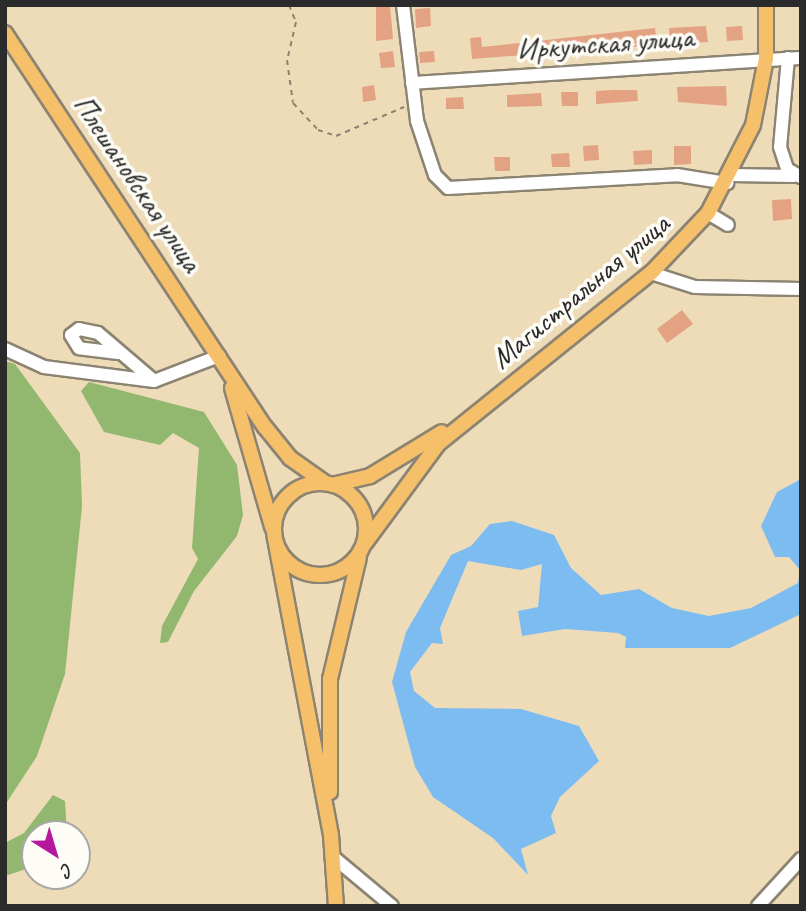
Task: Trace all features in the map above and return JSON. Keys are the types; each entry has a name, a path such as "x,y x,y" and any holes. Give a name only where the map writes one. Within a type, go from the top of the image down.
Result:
{"main road":[{"name":"Магистральная улица","path":"362,549 420,463 473,413 651,273 708,213 729,179 753,125 766,59 766,5"},
{"name":"Плешановская улица","path":"5,33 285,452 330,483"},
{"path":"221,360 275,539 331,835"},
{"name":"Магистральная улица","path":"330,483 370,476 473,413"},
{"path":"275,539 288,497 330,483 360,508 362,549 330,679 331,835 337,906"},
{"path":"275,539 293,565 314,574 338,571 362,549"}],"street":[{"path":"403,5 414,102 435,175 448,188 677,175 729,179 797,176 780,147 794,58"},
{"name":"Иркутская улица","path":"412,83 794,58"},
{"path":"708,213 728,225"},
{"path":"651,273 695,287 801,289"},
{"path":"5,349 44,367 154,381 221,360"},
{"path":"118,352 154,381"},
{"path":"332,856 392,906"},
{"path":"758,906 801,859"}],"path":[{"path":"289,5 296,22 287,60 293,103 318,130 346,133 414,102"}],"green space":[{"path":"5,361 15,364 80,453 82,506 65,674 37,756 5,805"},
{"path":"89,382 204,412 237,465 243,515 237,536 194,591 168,642 160,643 162,626 198,559 192,548 199,448 173,433 160,445 104,432 81,391"},
{"path":"53,795 65,801 66,820 34,820"},
{"path":"21,835 21,871 5,876 5,843"}],"water":[{"path":"801,479 801,614 730,648 625,648 626,637 618,633 565,629 522,636 518,611 538,607 542,564 521,570 468,561 440,628 443,644 432,643 410,672 414,691 435,708 521,709 579,726 599,761 560,797 551,816 556,833 521,849 528,875 493,838 433,797 415,767 392,682 406,632 451,555 471,546 490,524 512,521 554,535 571,568 601,595 639,589 672,608 709,616 751,608 798,583 800,570 789,557 775,557 761,526 777,492"}],"building":[{"path":"376,5 390,5 393,39 376,41"},
{"path":"430,8 431,26 416,28 415,9"},
{"path":"706,26 708,42 670,45 669,28"},
{"path":"742,26 743,40 727,41 726,27"},
{"path":"655,28 657,45 472,59 470,38 481,37 482,47"},
{"path":"393,51 395,67 381,68 379,53"},
{"path":"434,51 435,62 420,63 419,52"},
{"path":"374,85 376,100 363,102 362,87"},
{"path":"726,86 727,106 678,102 677,87"},
{"path":"637,90 638,101 596,104 596,91"},
{"path":"561,92 578,92 578,106 562,106"},
{"path":"541,93 542,106 507,107 507,95"},
{"path":"463,97 464,109 446,109 446,98"},
{"path":"598,145 599,160 584,161 583,146"},
{"path":"674,146 691,146 691,164 674,165"},
{"path":"652,150 652,164 634,165 633,151"},
{"path":"569,153 570,167 552,167 551,154"},
{"path":"494,157 510,157 510,171 495,171"},
{"path":"791,199 792,219 773,221 772,200"},
{"path":"682,310 693,324 667,343 657,329"}]}
